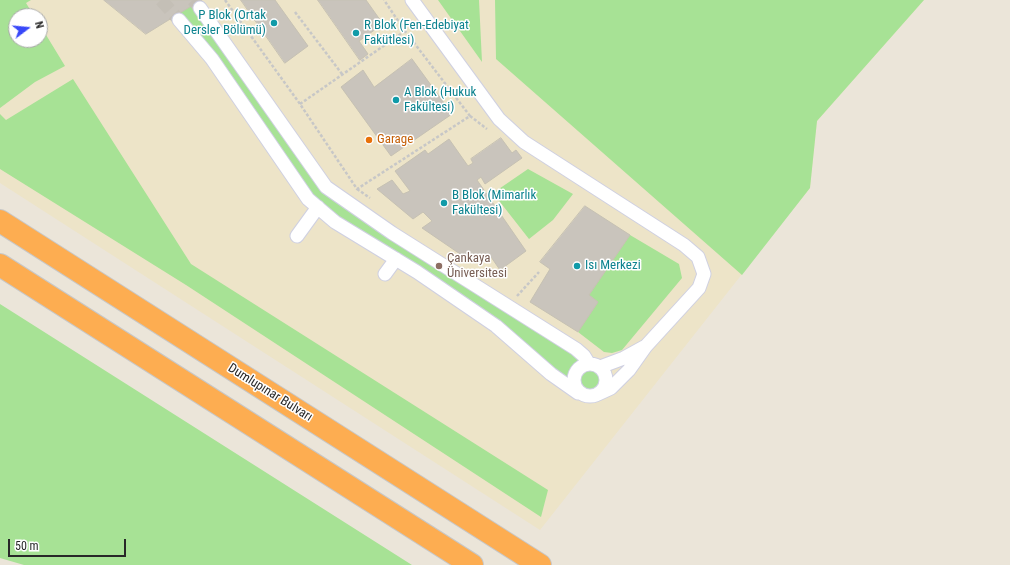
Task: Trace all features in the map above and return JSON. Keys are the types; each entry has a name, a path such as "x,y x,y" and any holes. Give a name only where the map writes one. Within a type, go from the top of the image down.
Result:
{"highway":[{"name":"Dumlupınar Bulvarı","path":"0,221 540,565"},
{"path":"0,265 472,565"}],"street":[{"path":"179,20 308,199 335,222 417,272 496,326 551,374 578,393 588,397 611,388 630,370 646,346 698,288 704,274 698,257 684,245 524,142 499,119 412,0"},
{"path":"200,8 326,187 392,233 576,349 604,371 606,382 605,387 598,394"},
{"path":"297,236 318,207"},
{"path":"385,274 396,259"},
{"path":"578,393 573,383 573,377 579,367 595,365 631,354 646,346"}],"path":[{"path":"225,0 300,104 357,189 376,202"},
{"path":"384,0 405,31 470,116 491,132"},
{"path":"295,12 342,74"},
{"path":"300,104 405,31"},
{"path":"357,189 470,116"},
{"path":"517,296 539,272"},
{"path":"510,292 522,300"}],"shaded area":[{"name":"Çankaya Üniversitesi","path":"0,0 924,0 817,121 810,188 540,530 0,183"}],"green space":[{"path":"0,0 31,0 26,3 29,8 8,8 8,48 48,48 48,38 65,66 35,82 0,108"},
{"path":"161,0 193,0 326,187 604,371 606,379 602,389 593,397 583,395 496,326 308,199"},
{"path":"438,0 479,0 482,62"},
{"path":"495,0 924,0 817,121 810,188 742,275 496,59"},
{"path":"73,79 191,264 548,490 541,517 186,285 0,169 0,114 6,120"},
{"path":"528,169 573,194 553,220 529,239 493,193"},
{"path":"630,235 679,264 682,278 622,350 612,353 604,352 578,332 598,302 589,295"},
{"path":"0,304 412,565 24,565 0,558"}],"building":[{"path":"104,0 201,0 146,34"},
{"name":"P Blok (Ortak Dersler Bölümü)","path":"241,0 275,0 308,46 285,63"},
{"name":"R Blok (Fen-Edebiyat Fakütlesi)","path":"318,0 366,0 383,24 359,41 368,54 360,60"},
{"name":"A Blok (Hukuk Fakültesi)","path":"412,59 452,114 391,156 341,87 363,70 374,87"},
{"name":"B Blok (Mimarlık Fakültesi)","path":"501,138 512,153 516,150 522,158 485,184 481,177 477,180 526,251 500,270 489,254 476,263 463,256 422,228 432,221 423,212 413,219 377,189 392,180 403,194 410,191 395,171 425,150 428,154 449,139 468,166 473,163 471,159"},
{"name":"Isı Merkezi","path":"585,206 630,235 589,295 598,302 578,332 530,302 550,269 540,262"}],"tunnel":[{"path":"161,0 179,20"},
{"path":"193,0 200,8"}],"place":[{"name":"P Blok (Ortak Dersler Bölümü)","path":"274,23"},
{"name":"R Blok (Fen-Edebiyat Fakütlesi)","path":"356,33"},
{"name":"A Blok (Hukuk Fakültesi)","path":"396,100"},
{"name":"Garage","path":"369,140"},
{"name":"B Blok (Mimarlık Fakültesi)","path":"444,203"},
{"name":"Çankaya Üniversitesi","path":"439,266"},
{"name":"Isı Merkezi","path":"577,266"}]}
